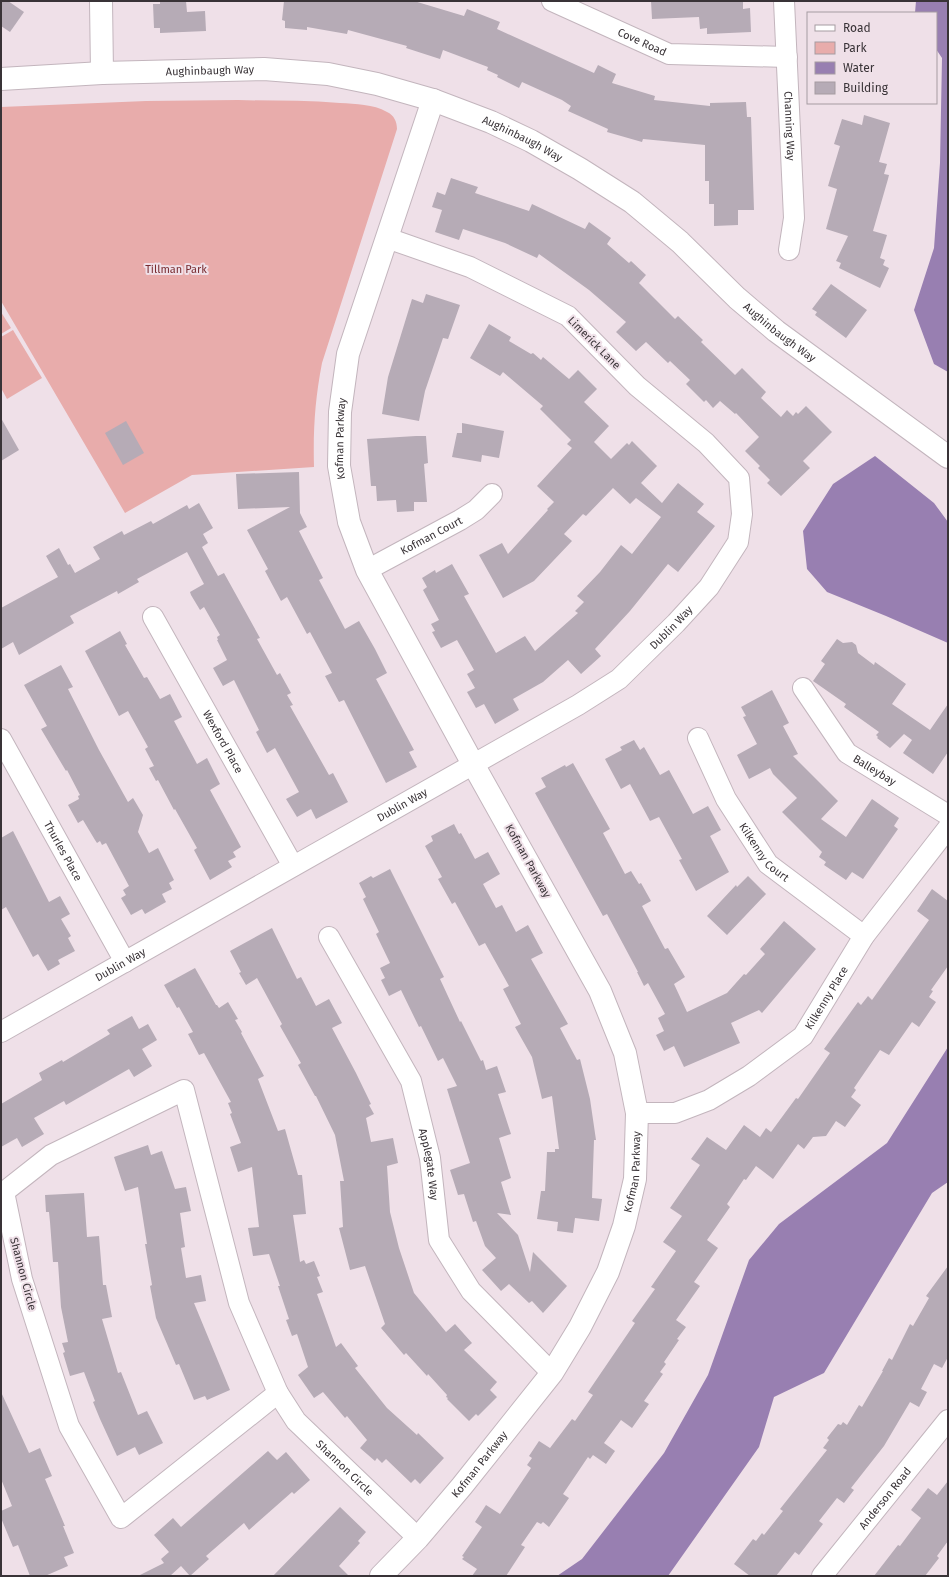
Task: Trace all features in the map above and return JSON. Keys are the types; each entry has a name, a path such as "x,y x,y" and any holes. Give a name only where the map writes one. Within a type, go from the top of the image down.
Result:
{"street":[{"path":"100,1 102,73"},
{"name":"Cove Road","path":"552,1 669,54 787,57"},
{"name":"Channing Way","path":"784,1 794,218 789,250"},
{"name":"Aughinbaugh Way","path":"1,79 102,73 257,69 328,74 370,82 433,100 491,122 531,141 580,169 632,202 680,242 737,298 776,331 948,457"},
{"name":"Kofman Parkway","path":"381,1576 418,1538 462,1486 552,1373 580,1327 608,1272 624,1226 635,1179 637,1113 625,1053 600,991 367,570 348,522 339,466 340,412 348,354 433,100"},
{"name":"Limerick Lane","path":"387,238 470,267 568,316 637,386 706,443 738,478 742,514"},
{"name":"Kofman Court","path":"367,570 460,520 476,510 492,494"},
{"name":"Dublin Way","path":"1,1032 578,705 619,679 676,623 709,587 738,542 742,514"},
{"name":"Wexford Place","path":"153,617 293,866"},
{"name":"Balleybay","path":"803,688 847,753 948,815"},
{"name":"Kilkenny Court","path":"698,738 726,799 768,864 864,936"},
{"name":"Thurles Place","path":"1,739 125,962"},
{"name":"Kilkenny Place","path":"637,1113 675,1113 709,1100 749,1076 803,1036 864,936 948,828"},
{"name":"Applegate Way","path":"328,937 411,1081 430,1158 439,1240 471,1291 552,1373"},
{"name":"Shannon Circle","path":"278,1393 121,1518 69,1426 22,1279 4,1192 51,1155 184,1090 239,1303 278,1393 296,1422 418,1538"},
{"name":"Anderson Road","path":"822,1576 948,1420"}],"green space":[{"name":"Tillman Park","path":"146,101 314,101 364,105 382,109 395,119 397,129 322,363 315,415 314,467 192,475 125,513 1,301 1,107"},
{"path":"1,312 11,328 1,334"},
{"path":"13,330 42,378 7,399 1,388 1,337"}],"water":[{"path":"916,1 948,1 948,372 934,364 914,310 934,248 940,163 942,58 937,50 937,12 915,12"},
{"path":"875,456 934,503 948,522 948,643 827,592 807,569 803,531 833,484"},
{"path":"948,1047 948,1182 932,1193 824,1373 774,1397 759,1447 668,1576 557,1576 582,1559 664,1453 708,1375 749,1260 779,1224 887,1143"}],"building":[{"path":"1,1 8,1 24,12 10,32 1,26"},
{"path":"160,1 186,1 187,12 205,11 206,31 160,33 160,28 154,28 153,4 160,4"},
{"path":"284,1 414,1 464,16 467,9 500,22 497,29 594,73 598,65 616,74 612,83 655,96 654,100 710,106 710,103 746,102 747,117 751,117 754,210 738,210 738,225 714,226 714,204 709,204 709,181 705,181 705,145 643,139 642,142 607,132 608,129 568,111 571,106 562,100 522,82 519,88 497,77 498,75 487,70 488,67 443,50 440,59 406,48 407,46 348,30 347,34 307,27 307,30 285,28 285,21 282,20"},
{"path":"651,1 743,1 743,9 750,8 751,32 707,34 707,28 700,29 699,17 652,19"},
{"path":"864,115 890,123 879,162 887,164 884,174 889,175 873,231 887,235 880,258 885,260 883,265 889,268 880,288 839,268 841,263 836,261 848,236 826,229 837,189 828,186 840,146 834,144 842,119 862,125"},
{"path":"451,178 478,187 475,193 529,211 532,204 585,229 589,222 611,238 607,244 629,263 631,261 646,275 639,283 675,319 678,316 703,340 701,342 735,375 742,368 766,392 761,398 781,417 787,410 793,416 796,412 798,414 806,406 832,432 803,461 810,468 781,496 767,483 770,480 758,468 760,466 745,451 759,437 736,413 735,414 720,401 713,408 706,400 704,402 686,384 690,380 670,361 668,363 646,342 636,351 616,332 626,322 589,290 539,254 537,258 505,243 463,229 459,240 435,232 442,210 432,207 437,192 445,195"},
{"path":"831,284 867,310 846,338 815,315 817,312 812,309"},
{"path":"426,294 460,305 448,339 443,338 425,391 419,421 382,414 388,377 412,299 423,303"},
{"path":"489,324 511,337 509,341 531,354 533,353 541,360 543,357 569,379 578,370 597,389 584,402 609,426 594,442 611,459 627,443 629,445 632,441 657,466 641,483 662,503 678,483 704,504 697,512 715,526 678,572 668,564 630,611 595,649 601,656 581,674 568,660 543,682 513,699 519,710 495,724 484,704 476,708 467,692 475,688 467,674 474,670 457,640 441,648 432,632 435,631 431,624 439,620 423,590 427,587 422,578 435,570 436,573 452,564 469,594 464,596 496,653 525,636 535,651 578,613 575,611 584,602 577,596 600,572 621,545 632,554 661,517 636,498 630,504 613,488 586,516 583,514 564,534 572,541 534,581 503,598 479,555 502,543 508,554 548,510 547,509 554,502 537,486 572,448 567,444 571,440 540,409 543,406 503,372 500,376 470,358"},
{"path":"1,418 19,450 1,461"},
{"path":"126,421 144,453 123,465 105,433"},
{"path":"462,423 504,431 499,458 482,455 481,462 452,457 457,433 462,433"},
{"path":"426,436 428,463 424,464 427,502 414,502 414,511 397,512 396,500 377,501 376,486 371,486 367,439"},
{"path":"299,472 300,513 307,527 299,531 323,578 319,580 345,629 359,621 375,649 387,673 376,679 414,750 409,752 417,767 386,783 344,700 339,702 325,676 332,673 310,632 307,634 287,597 281,601 265,571 268,569 247,530 290,507 238,509 236,474"},
{"path":"199,503 213,528 203,534 208,543 202,547 218,576 224,573 260,638 257,639 277,675 280,673 291,693 287,695 293,705 290,706 329,775 333,773 348,802 316,819 311,809 297,817 286,799 299,792 275,748 267,753 256,732 259,730 234,680 223,686 213,668 227,660 217,640 217,637 220,635 204,607 200,610 191,595 190,592 204,584 187,552 137,579 139,582 118,594 117,591 70,616 74,623 19,655 13,642 1,649 1,608 58,577 46,556 59,548 68,565 70,564 75,573 100,559 93,547 122,531 124,535 151,521 153,524 187,505 189,509"},
{"path":"120,631 127,644 125,645 144,678 147,677 160,699 170,694 182,717 174,721 197,764 207,758 220,784 210,790 241,847 233,852 236,857 228,861 232,867 210,880 194,850 197,848 158,780 156,781 149,768 154,766 145,749 148,747 128,711 119,716 85,651"},
{"path":"837,639 843,643 852,642 856,645 858,653 874,665 875,662 906,684 892,704 930,730 948,704 948,752 933,774 903,753 912,740 904,734 890,748 877,738 878,737 876,735 879,732 844,707 846,704 813,681 825,664 821,661"},
{"path":"61,665 73,687 68,689 99,750 128,802 133,798 143,815 138,832 149,853 158,848 174,880 169,883 172,889 162,894 166,902 145,914 142,909 131,915 121,898 126,895 123,890 129,886 106,843 102,845 100,841 97,843 83,820 78,823 68,805 79,799 78,796 80,795 67,770 66,771 41,729 47,726 24,685"},
{"path":"772,690 789,723 783,726 798,754 793,756 838,801 821,819 846,837 872,799 899,818 894,826 898,829 863,879 852,872 846,880 824,865 826,862 819,857 822,852 782,812 797,798 773,774 770,768 749,779 737,755 757,744 743,717 746,716 741,707"},
{"path":"634,740 640,750 644,747 660,775 669,770 693,814 708,806 721,830 710,836 729,872 696,891 679,860 682,859 659,817 650,821 630,784 621,789 605,759 622,750 620,747"},
{"path":"573,763 610,829 603,833 625,874 631,871 639,884 641,883 651,901 642,906 665,949 668,948 685,977 674,984 687,1012 727,993 765,954 760,949 784,921 816,949 762,1013 759,1010 731,1023 740,1043 684,1067 674,1046 664,1051 656,1035 664,1031 658,1018 665,1014 648,983 644,986 607,914 603,916 535,793 546,787 541,778 565,765 566,767"},
{"path":"454,824 459,834 461,833 475,859 488,852 500,874 483,884 496,908 502,905 516,932 528,925 543,953 531,959 568,1024 560,1028 577,1060 580,1059 590,1099 596,1140 594,1140 592,1198 602,1199 599,1221 575,1218 573,1233 557,1231 558,1222 537,1219 541,1191 545,1191 547,1152 555,1152 555,1149 559,1149 552,1096 542,1099 532,1057 515,1027 521,1024 503,989 509,986 485,943 479,946 455,902 452,904 438,879 442,877 425,846 433,841 431,836"},
{"path":"13,831 49,902 60,896 70,914 61,919 71,936 68,938 75,951 58,960 60,964 48,971 38,954 33,957 6,907 1,910 1,838"},
{"path":"390,869 444,977 440,979 460,1022 461,1021 481,1061 483,1060 486,1070 497,1066 506,1092 498,1094 511,1134 499,1138 511,1178 501,1182 511,1215 497,1213 518,1235 530,1272 533,1252 567,1286 543,1313 532,1301 529,1303 509,1284 501,1291 482,1270 496,1258 485,1246 476,1221 473,1222 464,1194 458,1195 450,1170 470,1163 447,1089 457,1086 443,1058 438,1061 401,990 389,996 381,980 385,978 380,968 390,963 376,934 379,932 363,899 366,897 359,883 371,876 373,878"},
{"path":"748,876 766,894 727,935 707,916 736,885 737,887"},
{"path":"932,889 948,901 948,966 931,990 933,991 929,997 936,1002 919,1027 912,1022 889,1055 880,1050 854,1088 856,1090 851,1097 861,1105 845,1127 836,1121 826,1136 813,1137 804,1149 798,1144 773,1179 756,1166 746,1180 744,1179 727,1204 730,1207 707,1240 718,1248 694,1282 700,1286 676,1320 686,1327 677,1339 679,1340 664,1362 666,1364 660,1372 663,1374 644,1401 649,1404 632,1428 621,1420 604,1443 615,1451 606,1464 593,1455 590,1459 588,1457 563,1494 569,1498 549,1527 543,1522 541,1524 537,1522 521,1545 525,1547 506,1576 472,1576 477,1569 462,1559 464,1557 462,1556 482,1527 475,1522 486,1505 500,1514 531,1468 527,1465 532,1458 529,1456 539,1441 550,1448 572,1419 575,1421 593,1395 588,1392 635,1323 632,1321 655,1289 651,1287 676,1251 663,1242 682,1216 670,1208 700,1165 691,1159 707,1137 726,1150 744,1125 760,1137 766,1128 771,1132 796,1098 798,1099 830,1053 824,1049 858,1002 861,1005 868,996 872,1000 929,920 917,911"},
{"path":"272,928 297,979 301,977 316,1006 329,999 342,1023 332,1028 371,1104 369,1105 374,1114 366,1118 371,1142 393,1138 398,1163 387,1166 390,1212 399,1248 414,1293 446,1332 455,1324 472,1343 464,1350 497,1382 490,1390 497,1397 478,1416 476,1414 469,1421 447,1399 447,1395 428,1374 427,1376 406,1353 404,1355 381,1328 385,1324 365,1266 350,1270 339,1228 343,1227 340,1181 344,1181 335,1135 316,1096 298,1065 301,1063 280,1026 282,1024 257,978 246,985 239,973 241,972 230,951"},
{"path":"195,968 216,1005 219,1008 228,1002 238,1019 235,1020 264,1076 258,1079 278,1131 285,1129 298,1175 302,1175 306,1214 293,1215 300,1262 304,1260 306,1264 314,1261 320,1276 317,1277 323,1292 317,1294 336,1347 341,1343 358,1366 355,1368 387,1408 417,1435 418,1433 444,1458 420,1484 415,1479 411,1483 386,1459 382,1463 377,1458 375,1461 360,1448 367,1440 347,1416 345,1418 323,1392 314,1398 298,1375 308,1367 297,1334 292,1336 286,1320 289,1319 269,1254 253,1256 248,1228 259,1227 252,1167 238,1172 230,1147 241,1143 230,1114 232,1113 228,1103 231,1102 204,1053 199,1055 188,1034 193,1032 179,1007 177,1008 164,985"},
{"path":"132,1016 139,1029 148,1024 157,1040 142,1049 152,1066 134,1077 129,1069 66,1105 64,1101 34,1118 44,1134 22,1147 17,1138 1,1147 1,1104 42,1080 39,1073 62,1060 63,1062 110,1034 107,1030"},
{"path":"148,1145 151,1155 162,1151 175,1189 186,1187 191,1211 180,1213 185,1247 181,1248 186,1278 201,1275 206,1301 194,1303 230,1390 207,1400 205,1396 194,1400 179,1364 176,1365 156,1318 150,1286 152,1285 138,1187 125,1191 114,1157"},
{"path":"84,1193 87,1237 99,1236 103,1285 106,1285 112,1317 102,1319 118,1373 121,1372 138,1415 147,1411 163,1443 139,1455 135,1447 117,1456 93,1402 95,1401 84,1372 70,1376 63,1353 65,1352 62,1343 68,1342 61,1307 58,1262 53,1262 49,1212 46,1212 45,1195"},
{"path":"948,1266 948,1357 942,1368 934,1364 921,1389 927,1392 919,1407 910,1402 884,1446 851,1488 854,1490 844,1503 837,1498 819,1521 823,1524 799,1555 795,1552 776,1576 750,1576 734,1564 753,1539 756,1541 762,1533 764,1535 783,1511 780,1509 827,1450 823,1448 829,1440 827,1438 838,1424 841,1425 843,1422 847,1425 859,1405 862,1407 889,1358 892,1360 910,1324 913,1326 929,1298 926,1296"},
{"path":"1,1392 29,1453 40,1448 52,1476 45,1479 65,1526 63,1526 74,1553 64,1557 68,1566 45,1576 30,1576 18,1545 13,1547 1,1518 1,1511 12,1506 1,1479"},
{"path":"268,1451 277,1460 286,1452 310,1480 294,1494 292,1492 249,1530 244,1523 206,1556 209,1559 190,1576 181,1566 170,1576 138,1576 164,1563 161,1559 169,1552 154,1535 173,1518 181,1527"},
{"path":"948,1481 948,1541 937,1556 939,1558 925,1576 874,1576 898,1545 900,1546 921,1518 911,1510 928,1488 937,1495"},
{"path":"340,1507 366,1532 358,1541 360,1543 339,1566 349,1576 273,1576"}]}
